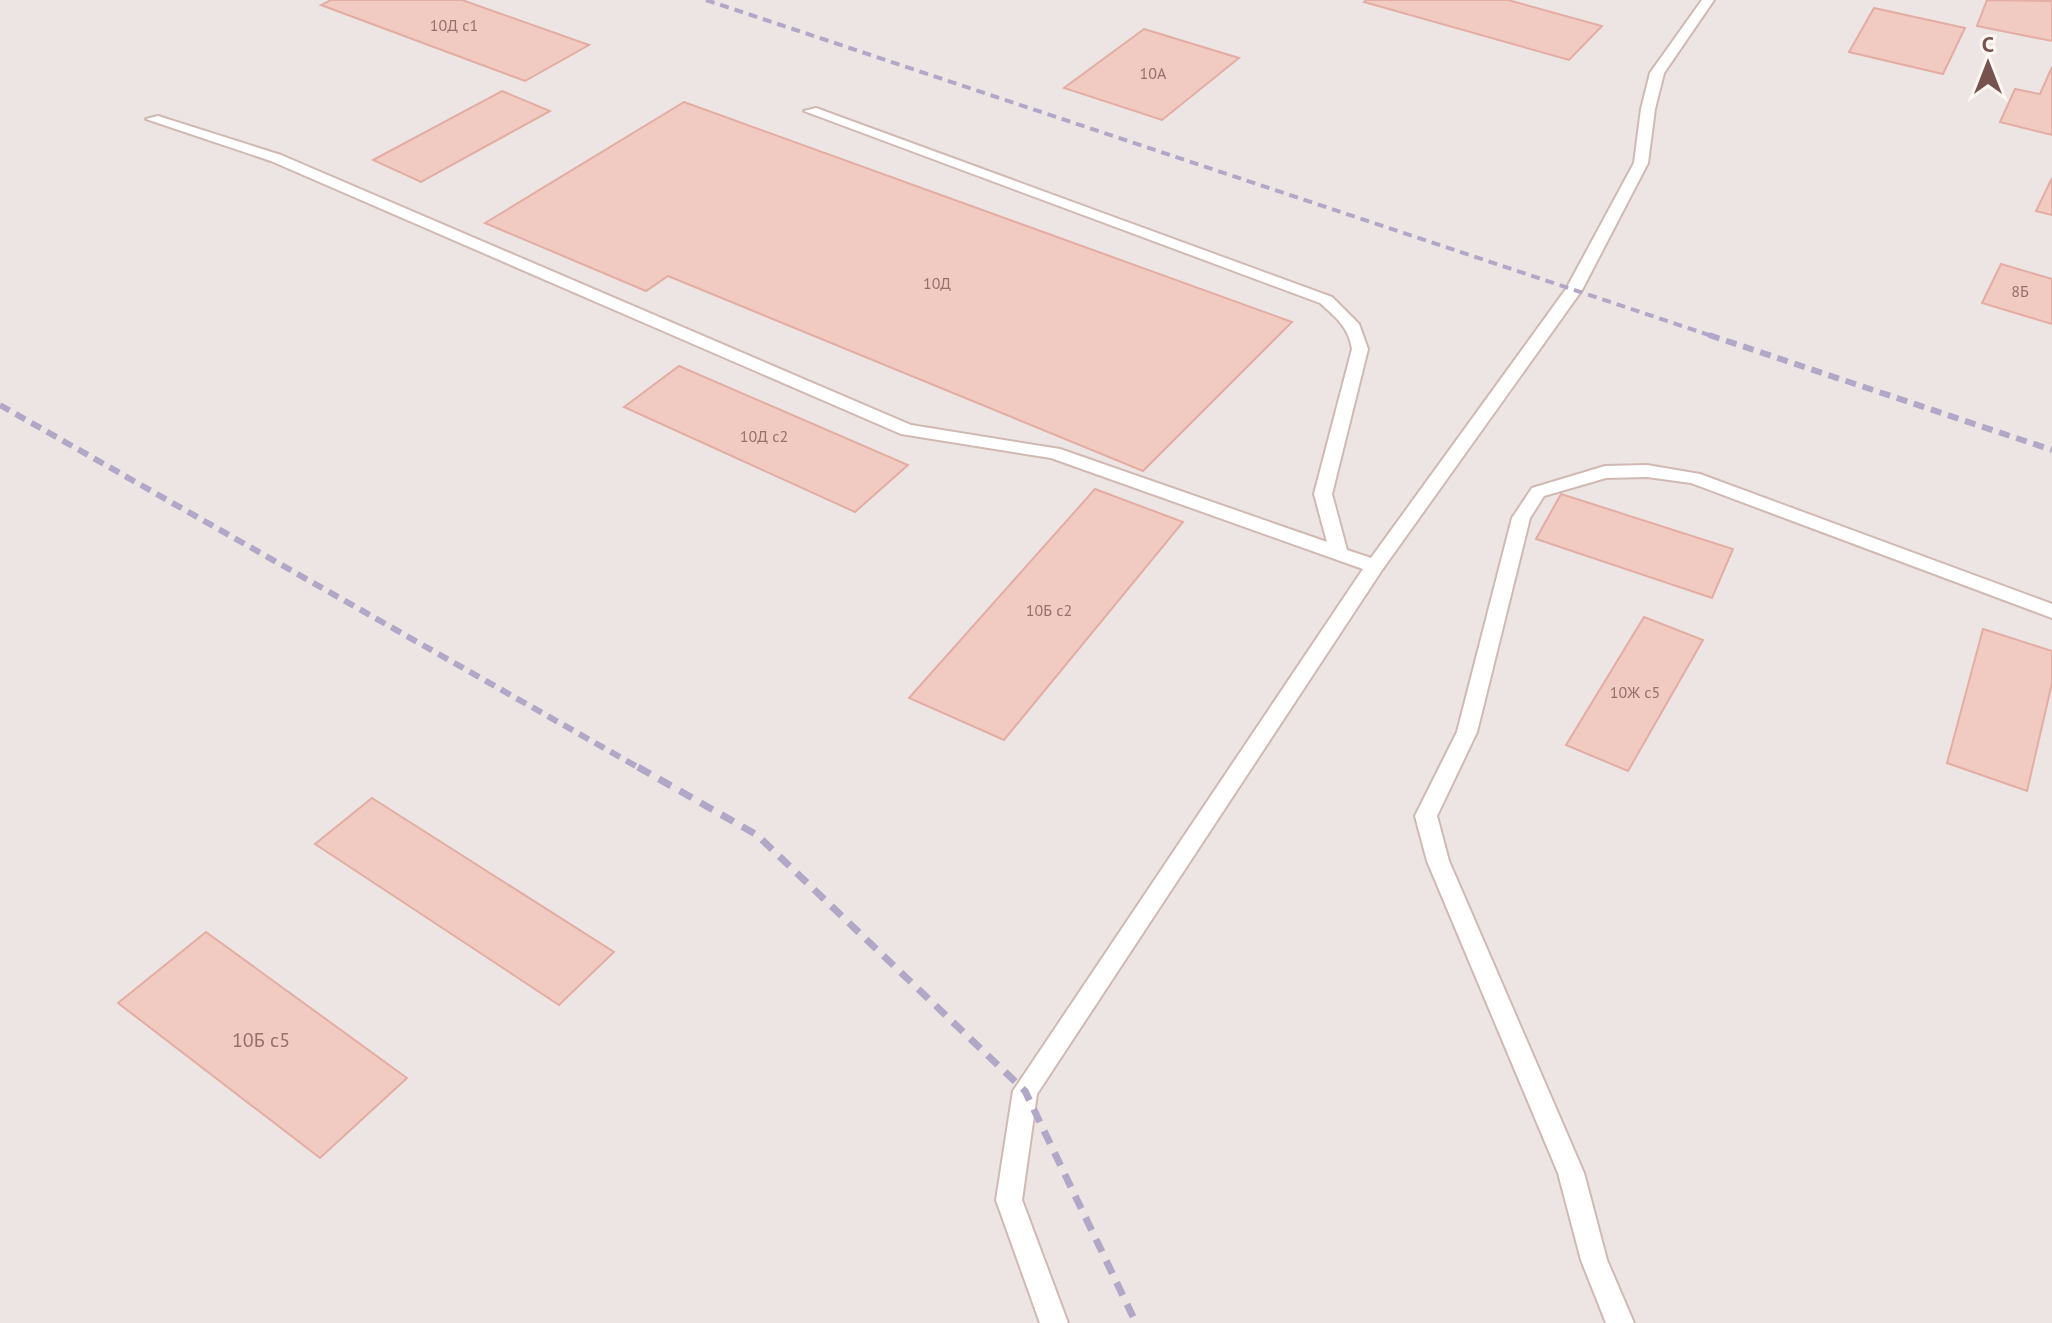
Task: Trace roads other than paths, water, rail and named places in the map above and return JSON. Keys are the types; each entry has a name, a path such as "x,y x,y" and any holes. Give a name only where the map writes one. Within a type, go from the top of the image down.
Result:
{"lane":[{"path":"1054,1323 1009,1200 1025,1091 1375,566 1574,290 1641,163 1648,109 1657,73 1708,0"},
{"path":"811,111 1326,300 1346,316 1359,335 1360,349 1323,494 1339,553"},
{"path":"153,119 276,158 907,430 1054,453 1375,566"},
{"path":"1620,1323 1594,1260 1571,1173 1438,861 1426,816 1467,732 1521,518 1538,492 1605,472 1647,471 1694,478 2052,611"}],"railway":[{"path":"706,0 1715,337"},
{"path":"1709,335 2052,450"},
{"path":"0,405 641,769"},
{"path":"638,767 757,835 1025,1091 1136,1323"}]}
